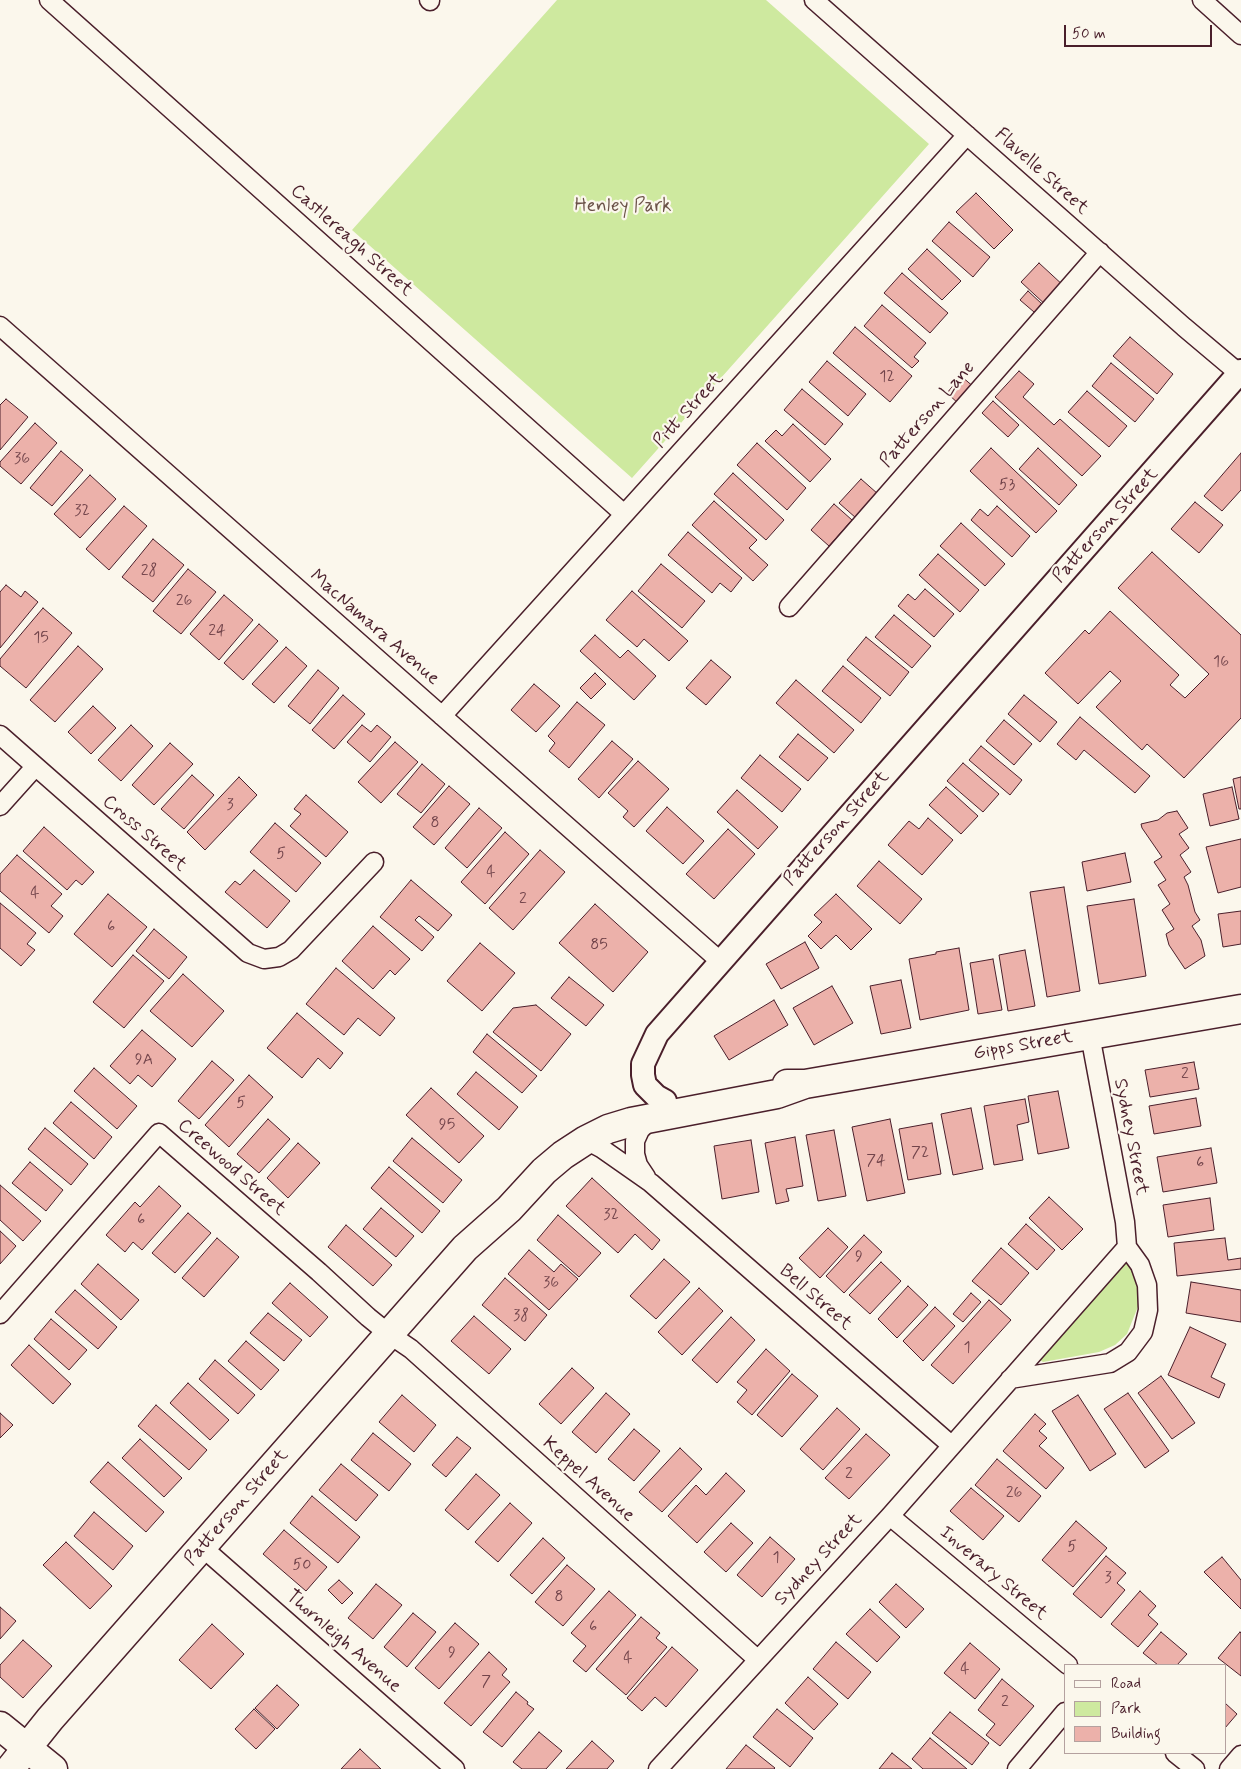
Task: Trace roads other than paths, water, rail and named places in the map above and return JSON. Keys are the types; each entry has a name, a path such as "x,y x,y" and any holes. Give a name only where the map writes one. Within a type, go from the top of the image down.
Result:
{"main road":[{"name":"Gipps Street","path":"659,1109 777,1094 805,1084 1241,1009"},
{"name":"Patterson Street","path":"10,1769 50,1719 465,1248 500,1198 530,1166 566,1134 604,1114 636,1106 659,1109"},
{"name":"Patterson Street","path":"465,1248 509,1209 544,1171 563,1155 608,1129 631,1122 659,1109"},
{"path":"0,1726 53,1769"},
{"path":"0,1760 10,1769"}],"street":[{"name":"Castlereagh Street","path":"49,0 624,514"},
{"name":"Flavelle Street","path":"814,0 1184,327 1240,373"},
{"path":"1202,0 1241,35"},
{"name":"Pitt Street","path":"442,716 967,135"},
{"name":"Patterson Lane","path":"789,607 1100,252"},
{"name":"MacNamara Avenue","path":"0,326 720,961"},
{"name":"Patterson Street","path":"659,1109 656,1096 646,1086 643,1076 643,1064 657,1034 1240,373"},
{"name":"Cross Street","path":"0,736 248,953 264,959 279,957 291,950 374,862"},
{"path":"0,806 35,767"},
{"name":"Sydney Street","path":"1010,1379 1110,1363 1128,1352 1143,1332 1148,1310 1147,1285 1140,1265 1127,1247 1125,1222 1090,1035"},
{"name":"Bell Street","path":"651,1183 638,1165 635,1154 635,1141 640,1130 659,1109"},
{"name":"Creewood Street","path":"0,1314 159,1133 389,1334"},
{"name":"Bell Street","path":"586,1140 601,1148 651,1183 951,1445"},
{"name":"Sydney Street","path":"658,1769 890,1516 1127,1247"},
{"name":"Keppel Avenue","path":"389,1334 411,1349 757,1659"},
{"name":"Inverary Street","path":"890,1516 1067,1664"},
{"name":"Thornleigh Avenue","path":"202,1547 455,1769"},
{"path":"1017,1769 1064,1713"},
{"path":"1176,1754 1195,1769"},
{"path":"1229,1769 1241,1755"}],"park label":[{"name":"Henley Park","path":"623,207"}]}
